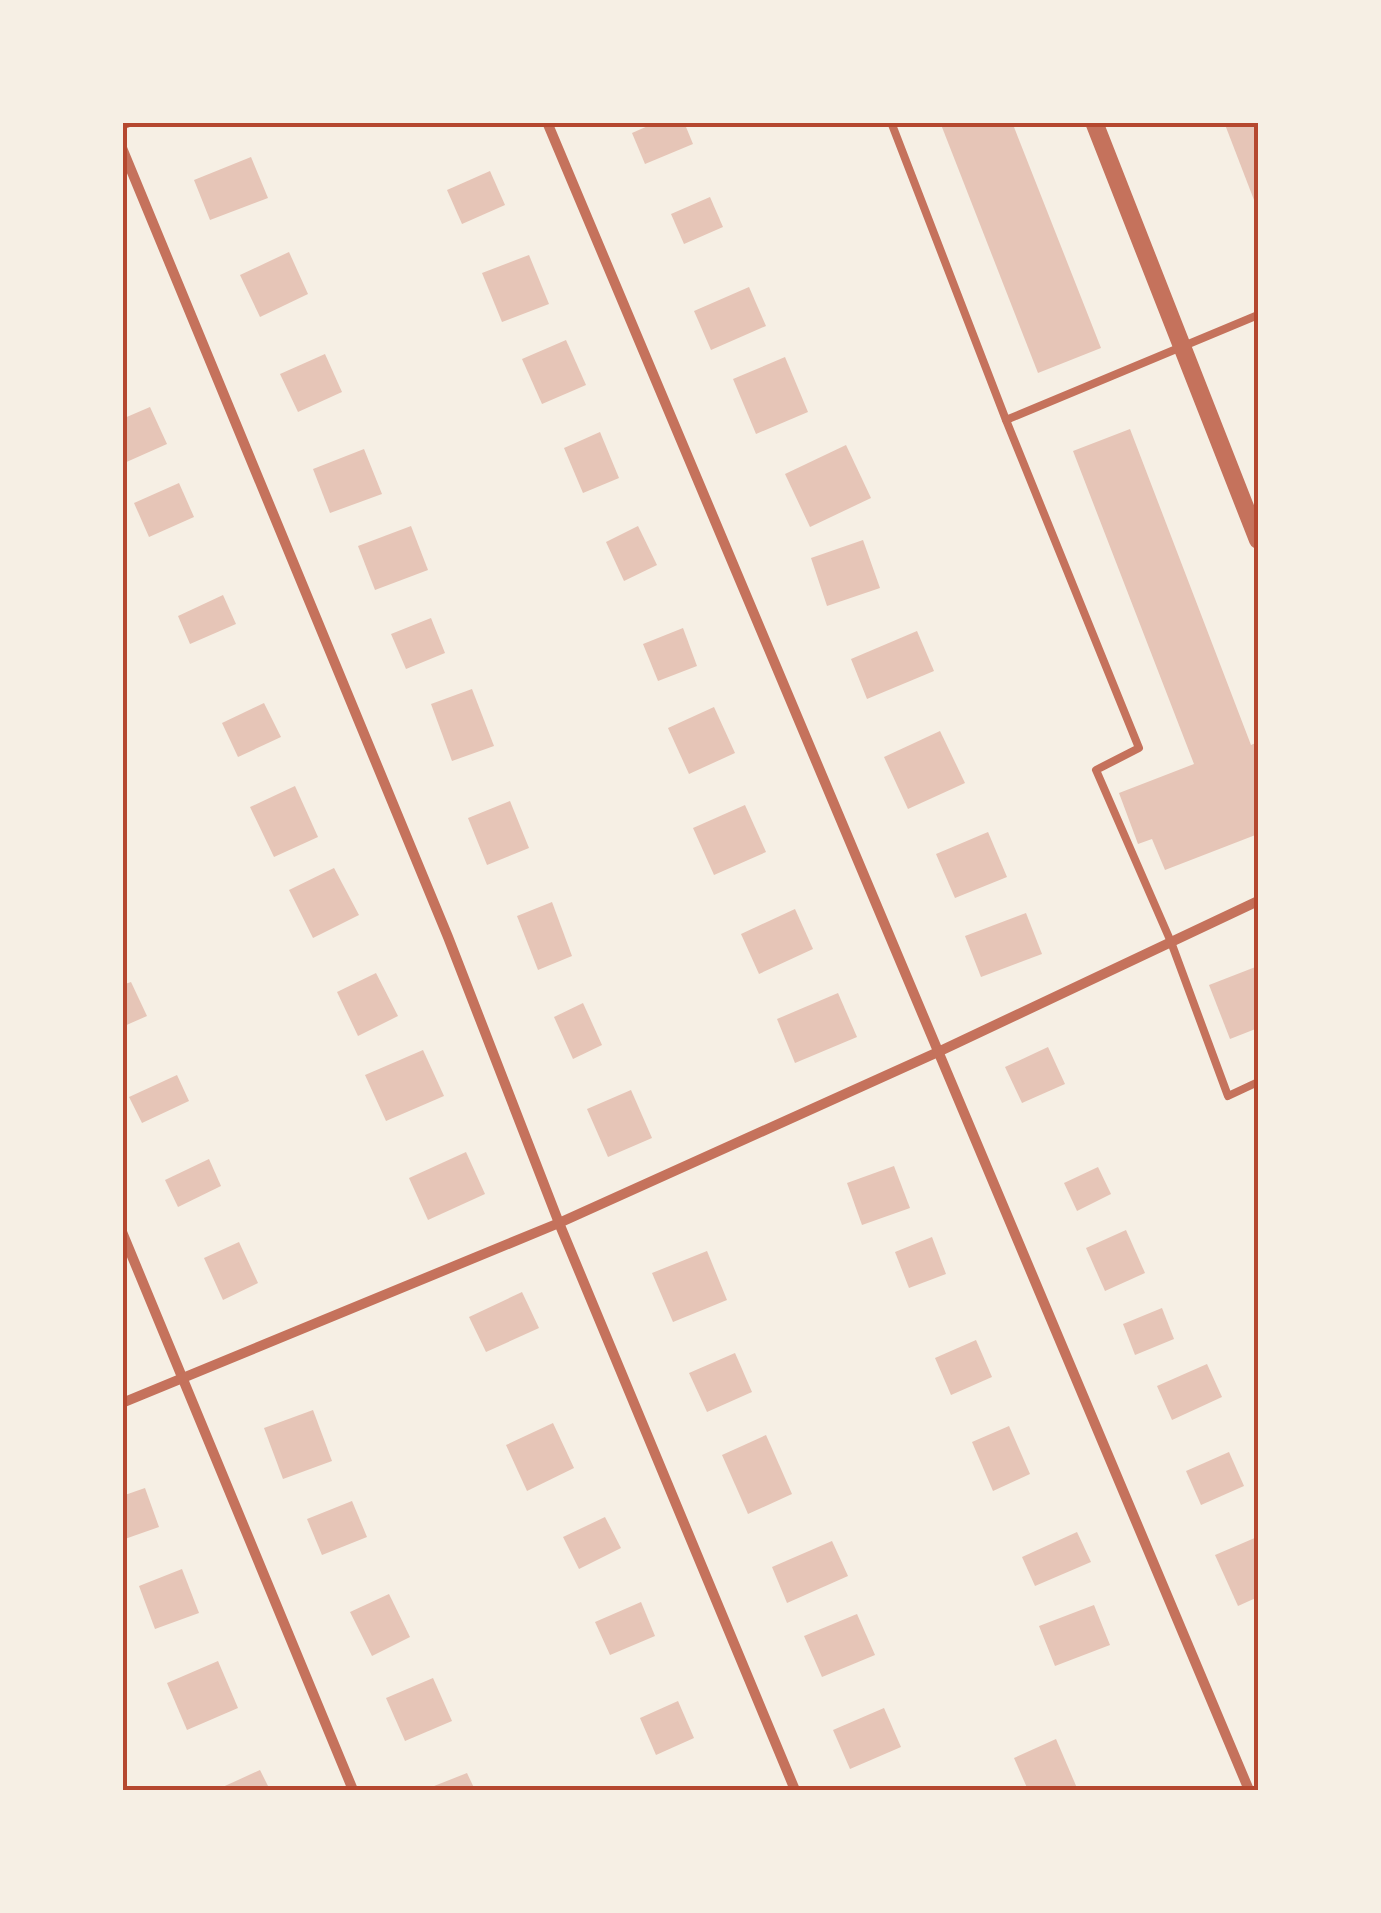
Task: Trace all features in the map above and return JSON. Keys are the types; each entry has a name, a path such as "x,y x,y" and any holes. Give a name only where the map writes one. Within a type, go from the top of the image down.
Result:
{"street":[{"path":"547,122 1249,1790"},
{"path":"1094,122 1258,540"},
{"path":"122,148 448,937 559,1223 795,1790"},
{"path":"122,1403 559,1223 938,1052 1258,901"},
{"path":"122,1232 354,1790"}],"lane":[{"path":"891,122 1139,748 1096,770 1171,942 1228,1096 1258,1082"},
{"path":"1006,420 1258,315"}],"building":[{"path":"657,122 684,122 693,144 645,164 632,133"},
{"path":"940,122 1012,122 1101,348 1038,373"},
{"path":"1224,122 1258,122 1258,198 1254,200"},
{"path":"251,157 268,198 210,220 194,180"},
{"path":"490,171 505,205 462,224 447,190"},
{"path":"710,197 723,227 684,244 671,214"},
{"path":"289,252 308,294 260,317 240,275"},
{"path":"529,255 549,304 502,322 482,273"},
{"path":"749,287 766,326 711,350 694,311"},
{"path":"566,340 586,385 542,404 522,359"},
{"path":"325,354 342,392 298,412 280,374"},
{"path":"785,357 808,412 756,434 733,379"},
{"path":"150,407 167,444 122,464 122,419"},
{"path":"1130,429 1251,745 1258,742 1258,834 1165,870 1152,839 1138,844 1119,793 1194,764 1073,451"},
{"path":"600,432 619,478 583,493 564,448"},
{"path":"846,445 871,498 810,527 785,474"},
{"path":"364,449 382,494 330,513 313,469"},
{"path":"179,483 194,517 149,537 134,503"},
{"path":"411,526 428,570 375,590 358,546"},
{"path":"638,526 657,565 624,581 606,542"},
{"path":"863,540 880,588 827,606 811,558"},
{"path":"223,595 236,624 190,644 178,616"},
{"path":"431,618 445,653 406,669 391,634"},
{"path":"683,628 697,666 658,681 643,644"},
{"path":"917,631 934,671 867,699 851,659"},
{"path":"472,689 494,746 452,761 431,704"},
{"path":"264,703 281,737 238,757 222,723"},
{"path":"714,707 735,753 689,774 668,728"},
{"path":"940,731 965,783 908,809 884,757"},
{"path":"295,786 318,837 274,857 250,807"},
{"path":"510,801 529,848 487,865 468,818"},
{"path":"745,805 766,852 714,875 693,828"},
{"path":"988,832 1007,877 955,898 936,854"},
{"path":"334,868 359,915 313,938 289,890"},
{"path":"552,902 572,956 538,970 517,916"},
{"path":"795,909 813,949 759,974 741,934"},
{"path":"1026,913 1042,954 981,977 965,936"},
{"path":"1258,966 1258,1028 1230,1039 1209,985"},
{"path":"376,973 398,1016 358,1036 337,992"},
{"path":"131,982 147,1016 122,1027 122,985"},
{"path":"838,993 857,1037 795,1063 777,1019"},
{"path":"583,1003 602,1045 573,1059 554,1017"},
{"path":"1048,1047 1065,1084 1022,1103 1005,1067"},
{"path":"423,1050 444,1096 386,1121 365,1075"},
{"path":"177,1075 189,1101 142,1123 129,1097"},
{"path":"631,1090 652,1138 608,1157 587,1109"},
{"path":"466,1152 485,1194 428,1220 409,1178"},
{"path":"209,1159 221,1186 178,1207 165,1180"},
{"path":"894,1166 910,1208 862,1225 847,1183"},
{"path":"1098,1167 1111,1194 1077,1211 1064,1183"},
{"path":"1126,1230 1145,1273 1105,1291 1086,1248"},
{"path":"932,1237 946,1274 909,1288 895,1252"},
{"path":"239,1242 258,1283 223,1300 204,1258"},
{"path":"707,1251 727,1300 673,1322 652,1273"},
{"path":"522,1292 539,1328 486,1352 469,1317"},
{"path":"1162,1308 1174,1339 1135,1355 1123,1324"},
{"path":"976,1340 992,1377 951,1395 935,1358"},
{"path":"735,1353 752,1392 707,1412 689,1373"},
{"path":"1207,1364 1222,1397 1172,1420 1157,1386"},
{"path":"313,1410 332,1461 283,1479 264,1428"},
{"path":"553,1423 574,1468 527,1491 506,1445"},
{"path":"1009,1426 1030,1474 993,1491 972,1442"},
{"path":"766,1435 792,1494 748,1514 722,1455"},
{"path":"1229,1452 1244,1486 1201,1505 1186,1471"},
{"path":"145,1488 159,1527 122,1540 122,1496"},
{"path":"352,1501 367,1537 322,1555 307,1519"},
{"path":"605,1517 621,1548 579,1569 563,1537"},
{"path":"1077,1532 1091,1562 1035,1586 1022,1557"},
{"path":"1257,1537 1258,1597 1238,1606 1215,1555"},
{"path":"832,1541 848,1576 787,1603 772,1567"},
{"path":"182,1569 199,1613 155,1629 139,1586"},
{"path":"389,1594 410,1637 372,1656 350,1612"},
{"path":"641,1602 655,1636 610,1655 595,1622"},
{"path":"1094,1605 1110,1645 1055,1666 1039,1626"},
{"path":"857,1614 875,1655 822,1677 804,1636"},
{"path":"218,1661 238,1708 187,1730 167,1683"},
{"path":"433,1678 452,1721 405,1741 386,1698"},
{"path":"678,1701 694,1738 656,1755 640,1718"},
{"path":"884,1708 901,1747 850,1769 833,1730"},
{"path":"1056,1739 1077,1788 1028,1790 1014,1758"},
{"path":"260,1770 270,1790 216,1790"},
{"path":"467,1773 475,1790 424,1790"}]}
